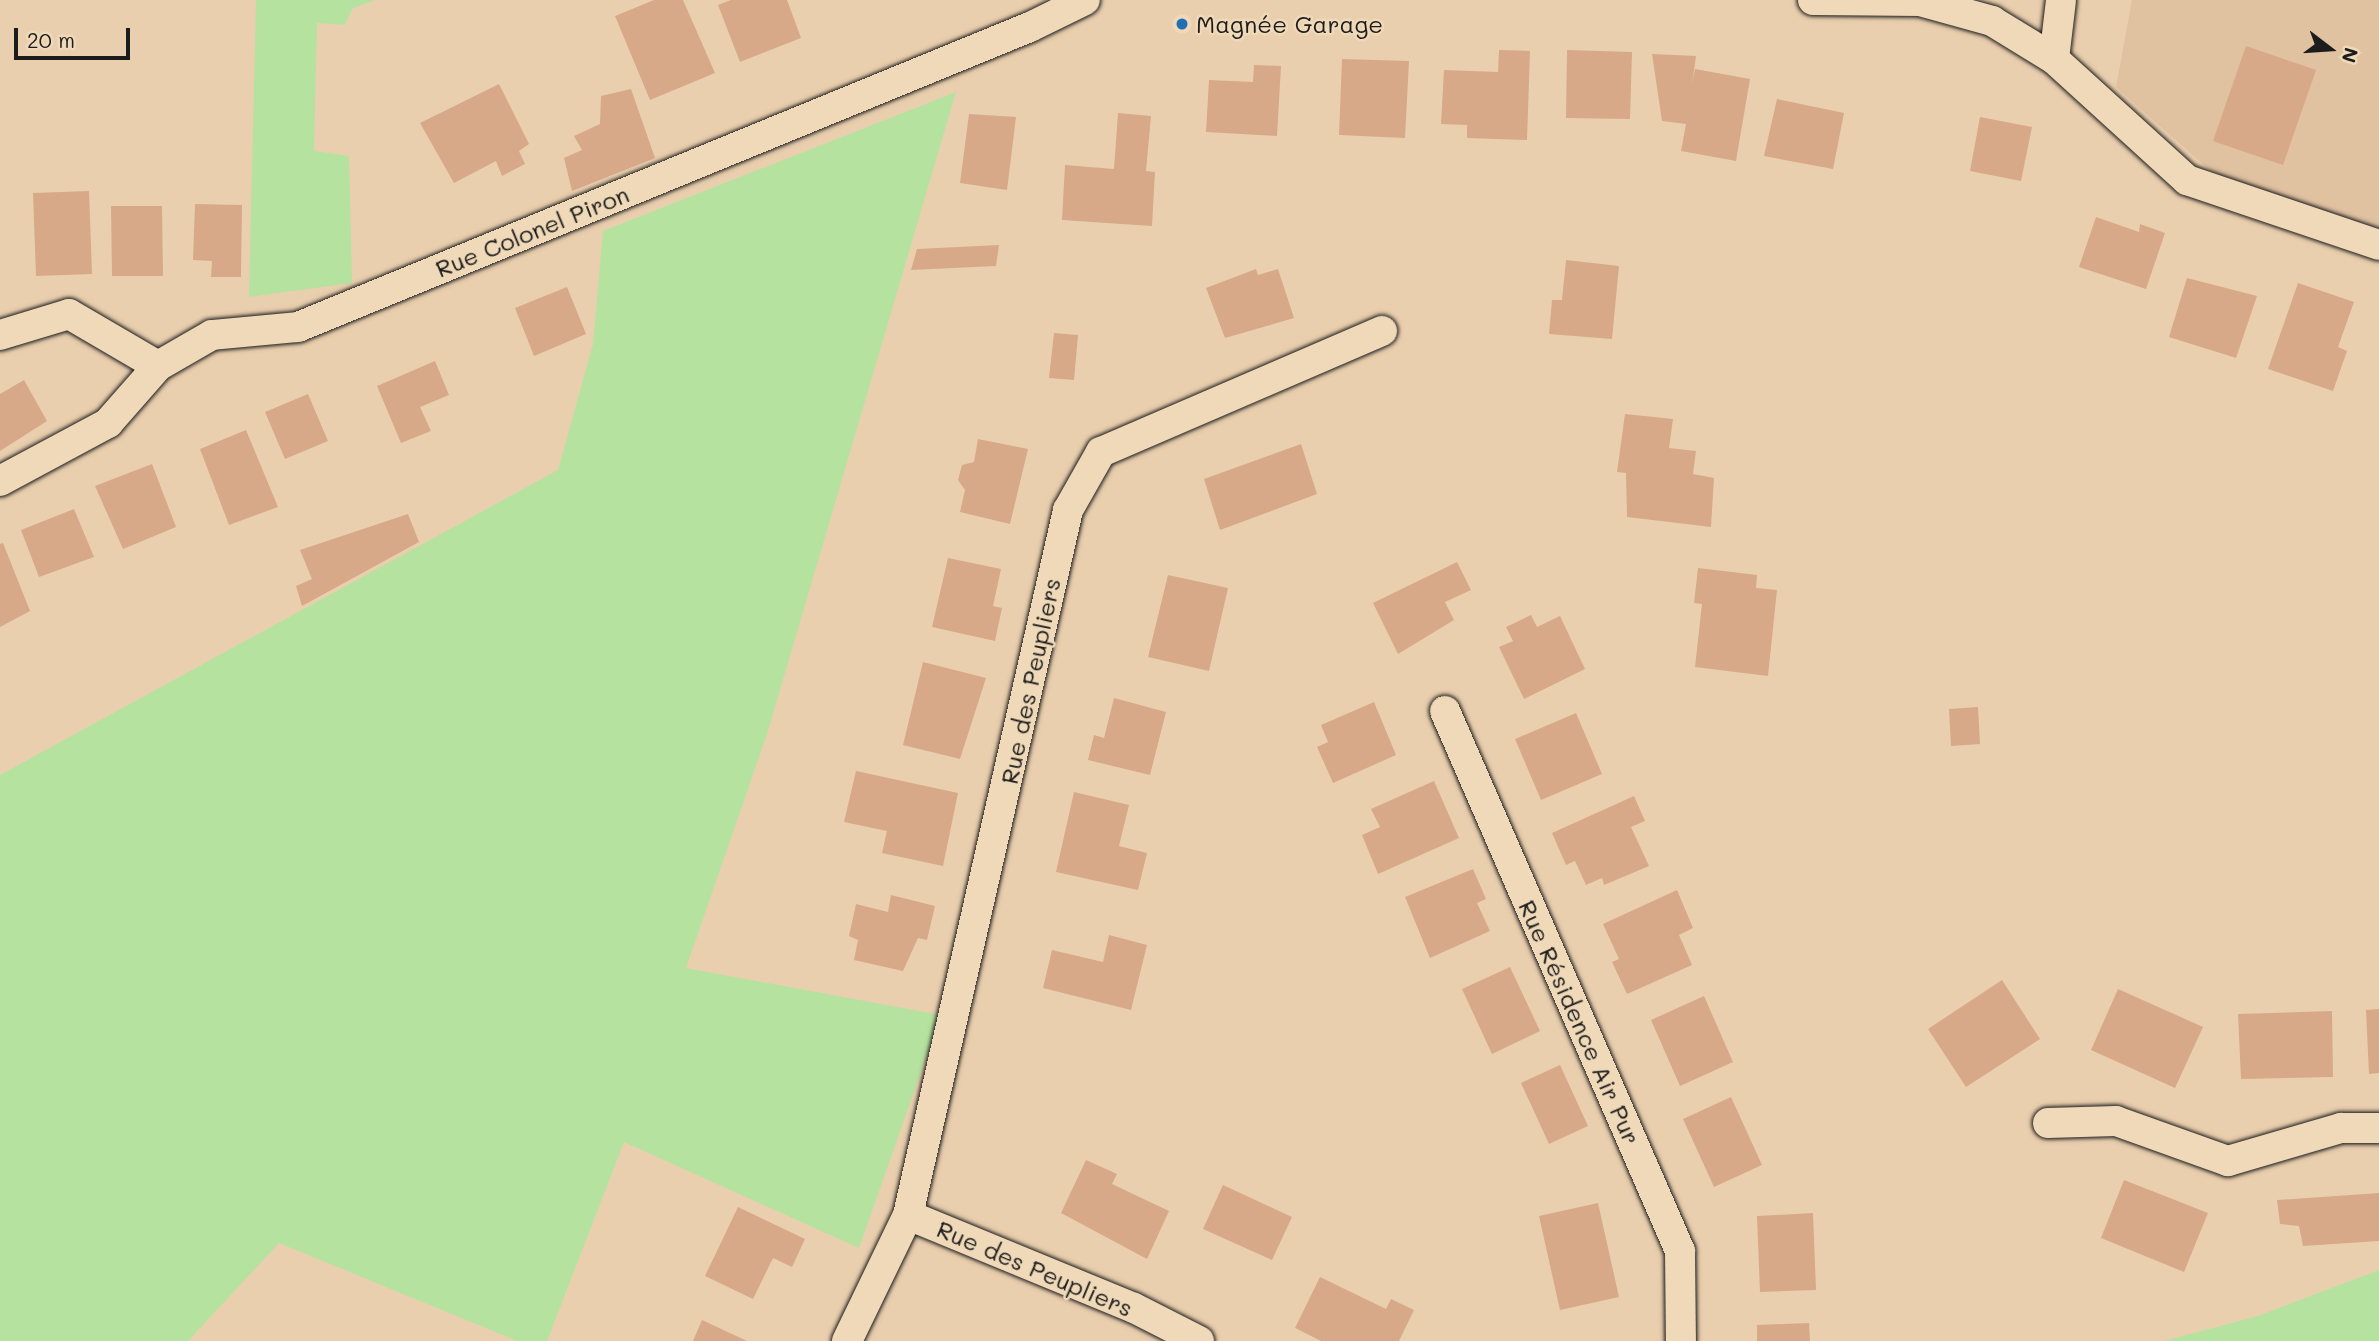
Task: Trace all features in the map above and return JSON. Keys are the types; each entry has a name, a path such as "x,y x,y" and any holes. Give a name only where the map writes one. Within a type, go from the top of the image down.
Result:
{"street":[{"name":"Rue Colonel Piron","path":"0,481 108,423 158,366 212,335 298,327 1027,13 1085,0"},
{"path":"1813,0 1920,1 1992,21 2054,59 2187,180 2379,245"},
{"path":"2054,59 2061,0"},
{"path":"0,335 69,314 158,366"},
{"name":"Rue des Peupliers","path":"847,1341 908,1215 1068,510 1101,452 1382,331"},
{"name":"Rue Résidence Air Pur","path":"1445,711 1679,1251 1681,1341"},
{"path":"2048,1123 2116,1121 2228,1161 2341,1128 2379,1128"},
{"name":"Rue des Peupliers","path":"908,1215 1134,1308 1199,1341"}],"shaded area":[{"path":"2132,0 2379,0 2379,228 2230,188 2116,87"}],"green space":[{"path":"256,0 375,0 352,9 345,25 317,23 314,151 349,156 352,283 249,297"},
{"path":"956,92 767,734 686,968 941,1015 859,1248 624,1142 547,1341 517,1341 279,1243 188,1341 0,1341 0,775 558,470 593,344 603,231"},
{"path":"2379,1270 2379,1341 2164,1341 2258,1316"}],"building":[{"path":"654,0 683,0 715,73 650,100 615,16"},
{"path":"731,0 787,0 801,38 740,62 718,5"},
{"path":"2246,46 2316,70 2283,165 2213,141"},
{"path":"1499,50 1530,51 1527,140 1467,138 1467,125 1441,124 1444,70 1498,72"},
{"path":"1567,50 1632,52 1630,119 1566,118"},
{"path":"1652,54 1696,56 1692,85 1695,69 1750,79 1736,161 1681,151 1686,124 1662,121"},
{"path":"1342,59 1409,61 1405,138 1339,135"},
{"path":"1254,65 1281,66 1277,136 1206,132 1209,80 1253,82"},
{"path":"499,84 529,144 519,151 525,164 502,176 496,161 454,183 420,123"},
{"path":"631,89 655,158 572,191 564,158 582,150 574,136 600,124 601,96"},
{"path":"1777,99 1844,113 1833,169 1764,156"},
{"path":"1118,113 1151,116 1146,171 1155,172 1152,226 1062,220 1065,165 1114,169"},
{"path":"969,114 1016,117 1007,190 960,183"},
{"path":"1980,117 2032,127 2021,181 1970,171"},
{"path":"89,191 92,274 36,276 33,193"},
{"path":"195,204 242,205 241,277 211,277 212,261 193,260"},
{"path":"111,206 162,206 163,276 112,276"},
{"path":"2096,217 2139,232 2140,224 2165,233 2146,289 2079,267"},
{"path":"999,245 996,266 911,270 917,249"},
{"path":"1566,260 1619,266 1612,339 1549,334 1552,300 1562,300"},
{"path":"1256,269 1258,275 1278,269 1294,318 1225,338 1206,288"},
{"path":"2187,278 2257,296 2236,358 2169,337"},
{"path":"2298,283 2354,302 2338,347 2347,351 2333,391 2268,369"},
{"path":"567,287 586,334 534,356 515,308"},
{"path":"1054,333 1078,335 1074,380 1049,378"},
{"path":"435,361 449,395 420,407 431,431 401,443 377,386"},
{"path":"24,380 47,421 0,451 0,394"},
{"path":"308,394 328,441 285,459 265,412"},
{"path":"1625,414 1673,419 1669,448 1696,451 1693,474 1714,478 1711,527 1627,517 1626,473 1617,472"},
{"path":"246,430 278,507 229,525 200,449"},
{"path":"978,439 1028,449 1010,524 960,512 965,490 958,480 962,465 974,462"},
{"path":"1301,444 1317,494 1220,530 1204,479"},
{"path":"152,464 176,527 123,549 95,486"},
{"path":"74,509 94,557 39,577 21,530"},
{"path":"408,514 419,542 302,606 296,586 312,579 300,550"},
{"path":"3,543 30,611 0,627 0,544"},
{"path":"948,558 1001,569 993,606 1002,608 995,641 932,627"},
{"path":"1457,562 1471,590 1445,602 1454,620 1398,654 1373,603"},
{"path":"1698,568 1757,575 1756,588 1777,590 1768,676 1695,667 1702,604 1694,603"},
{"path":"1168,575 1228,588 1209,671 1148,657"},
{"path":"1531,615 1537,627 1560,616 1585,669 1524,699 1499,647 1513,641 1506,627"},
{"path":"923,662 986,678 960,759 903,745"},
{"path":"1114,698 1166,712 1150,775 1088,760 1094,735 1104,738"},
{"path":"1374,702 1396,755 1333,783 1317,747 1328,742 1321,725"},
{"path":"1978,707 1980,744 1951,746 1949,709"},
{"path":"1576,713 1602,774 1541,800 1515,739"},
{"path":"856,771 958,793 943,866 882,853 887,831 844,822"},
{"path":"1434,781 1459,838 1378,874 1362,835 1380,827 1371,809"},
{"path":"1074,792 1129,805 1119,846 1147,853 1138,890 1056,872"},
{"path":"1634,796 1645,821 1631,827 1649,866 1604,885 1602,878 1586,885 1575,861 1566,865 1552,833"},
{"path":"1473,869 1486,899 1477,903 1490,931 1430,958 1405,897"},
{"path":"1677,890 1693,928 1679,935 1692,965 1627,994 1612,962 1619,959 1603,924"},
{"path":"891,895 935,906 927,940 918,938 903,971 854,960 858,940 849,936 856,904 888,912"},
{"path":"1109,935 1147,945 1131,1010 1043,988 1052,950 1103,962"},
{"path":"1510,967 1540,1031 1492,1054 1462,989"},
{"path":"2002,980 2040,1039 1966,1087 1928,1029"},
{"path":"2118,989 2203,1027 2175,1088 2091,1050"},
{"path":"1704,996 1733,1062 1680,1086 1651,1020"},
{"path":"2379,1009 2379,1073 2369,1074 2366,1010"},
{"path":"2332,1011 2333,1077 2241,1079 2238,1014"},
{"path":"1560,1065 1588,1126 1549,1144 1521,1083"},
{"path":"1731,1097 1762,1165 1714,1187 1683,1119"},
{"path":"1086,1160 1117,1174 1112,1184 1169,1211 1147,1259 1061,1213"},
{"path":"2124,1180 2208,1213 2184,1272 2101,1238"},
{"path":"1223,1185 1292,1217 1272,1260 1203,1229"},
{"path":"2379,1193 2379,1241 2303,1246 2299,1226 2280,1224 2277,1200"},
{"path":"1598,1203 1619,1297 1560,1310 1539,1216"},
{"path":"738,1207 805,1239 792,1267 773,1258 753,1299 705,1276"},
{"path":"1813,1213 1816,1290 1760,1292 1757,1216"},
{"path":"1320,1277 1386,1309 1391,1299 1414,1310 1399,1341 1321,1341 1295,1328"},
{"path":"702,1320 747,1341 693,1341"},
{"path":"1809,1323 1810,1341 1757,1341 1757,1325"}],"place":[{"name":"Magnée Garage","path":"1182,24"}]}
